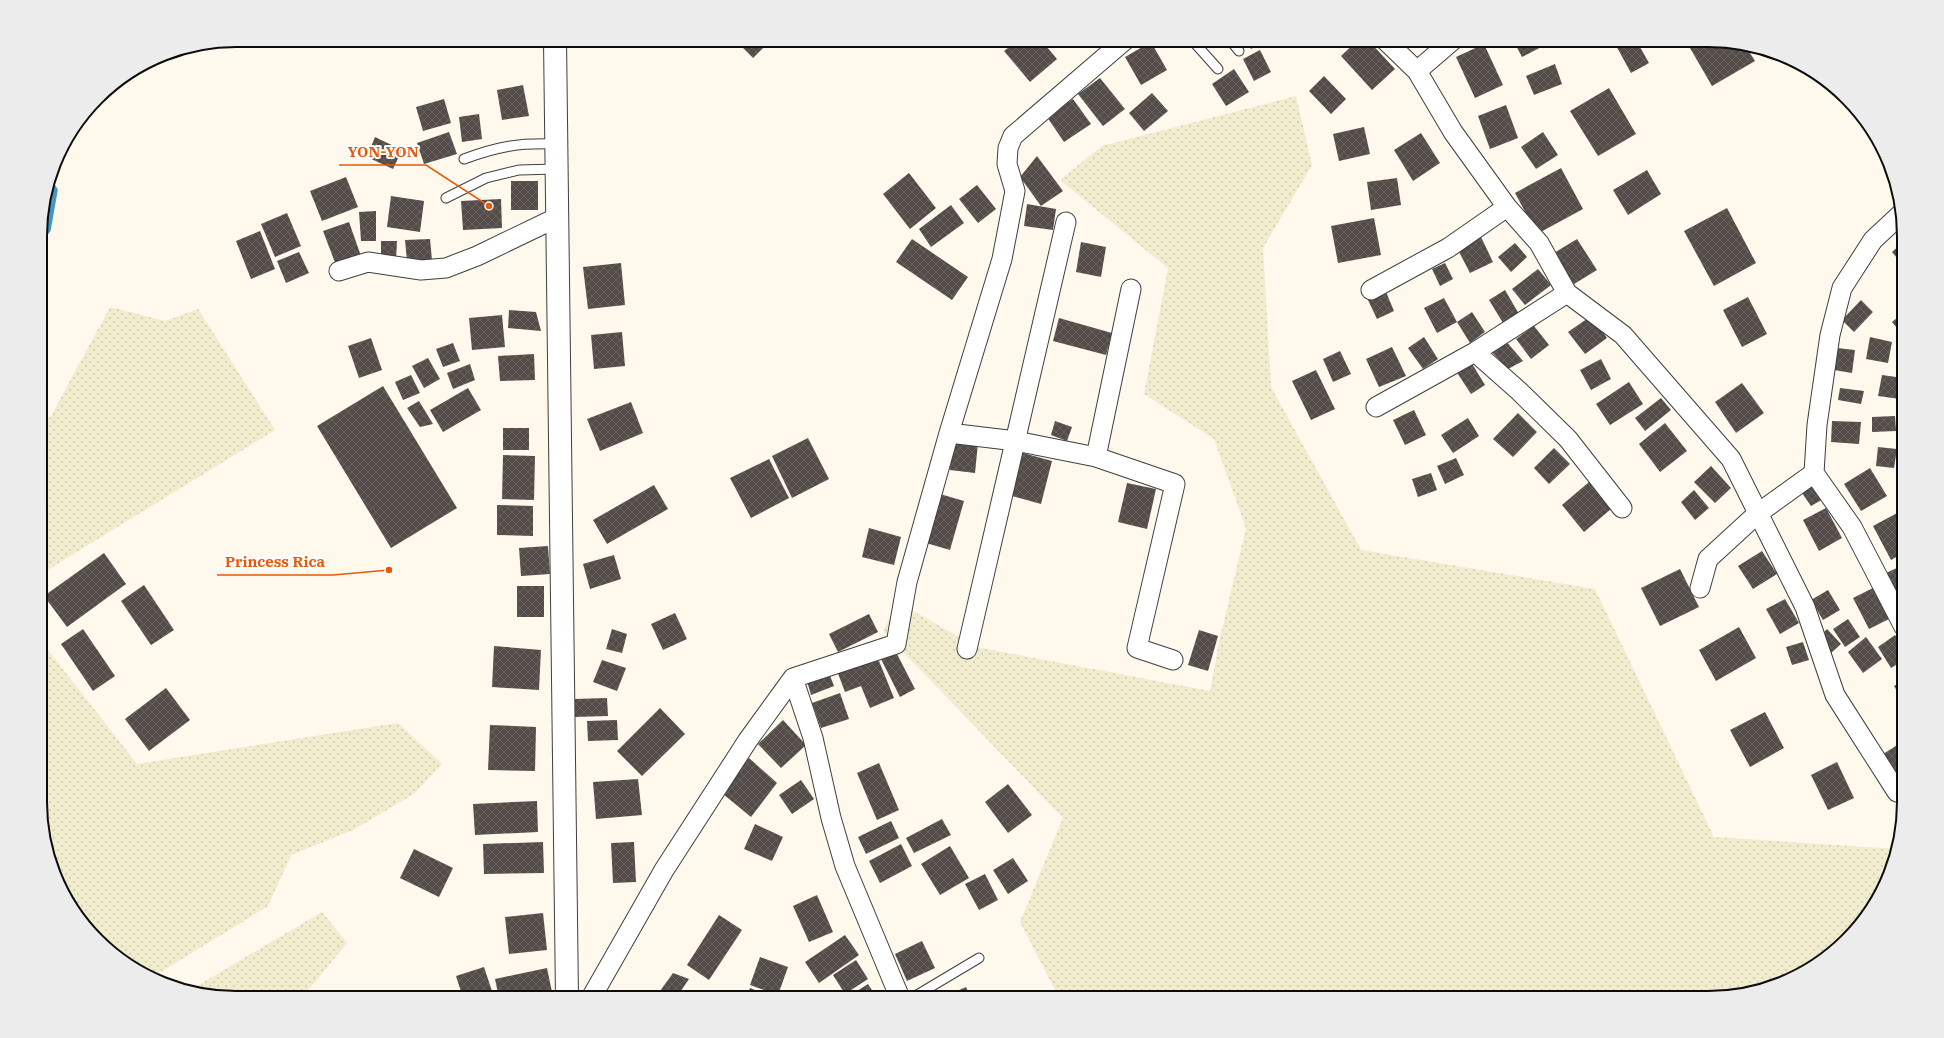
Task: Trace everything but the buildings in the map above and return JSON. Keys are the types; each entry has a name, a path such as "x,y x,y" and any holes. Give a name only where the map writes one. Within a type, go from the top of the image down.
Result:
{"street":[{"path":"555,47 567,991"},
{"path":"595,991 664,870 748,740 793,678 896,644 907,582 949,433 1002,259 1014,191 1007,164 1008,148 1013,136 1117,47"},
{"path":"1392,47 1417,71 1453,132 1507,207 1539,243 1567,293 1622,335 1731,459 1757,514 1805,607 1835,695 1897,792"},
{"path":"1417,71 1445,47"},
{"path":"1371,290 1448,248 1507,207"},
{"path":"339,271 368,262 421,270 446,268 477,256 558,217"},
{"path":"1896,218 1873,240 1842,288 1830,335 1817,425 1814,473 1852,527 1897,614"},
{"path":"967,649 1066,222"},
{"path":"1096,457 1131,289"},
{"path":"1376,407 1475,352 1567,293"},
{"path":"1475,352 1519,391 1568,439 1622,508"},
{"path":"949,433 1016,441 1096,457 1175,484 1137,648 1173,660"},
{"path":"1700,588 1708,559 1757,514 1814,473"},
{"path":"793,678 813,738 831,818 845,866 897,991"}],"lane":[{"path":"1198,47 1218,69"},
{"path":"1236,47 1239,51"},
{"path":"464,158 502,146 523,143 557,144"},
{"path":"446,198 486,178 520,170 557,169"},
{"path":"924,991 979,958"}],"shaded area":[{"path":"1296,96 1312,165 1263,248 1271,387 1361,550 1595,589 1714,837 1891,849 1883,874 1872,897 1842,936 1823,952 1792,972 1757,985 1721,991 1055,991 1020,922 1063,818 883,631 898,602 976,647 1210,691 1220,638 1246,528 1214,439 1144,394 1168,268 1060,180 1102,146"},
{"path":"110,307 165,321 198,309 275,430 47,570 47,416 50,418"},
{"path":"47,649 137,764 398,723 442,764 414,794 353,830 291,855 268,906 157,974 141,966 121,952 94,927 72,897 66,886 53,851 47,815"},
{"path":"322,912 347,943 308,991 223,991 196,987"}],"waterway":[{"path":"47,231 55,190 53,187"}],"place":[{"name":"YON-YON","path":"489,206"},
{"name":"Princess Rica","path":"389,570"}]}
